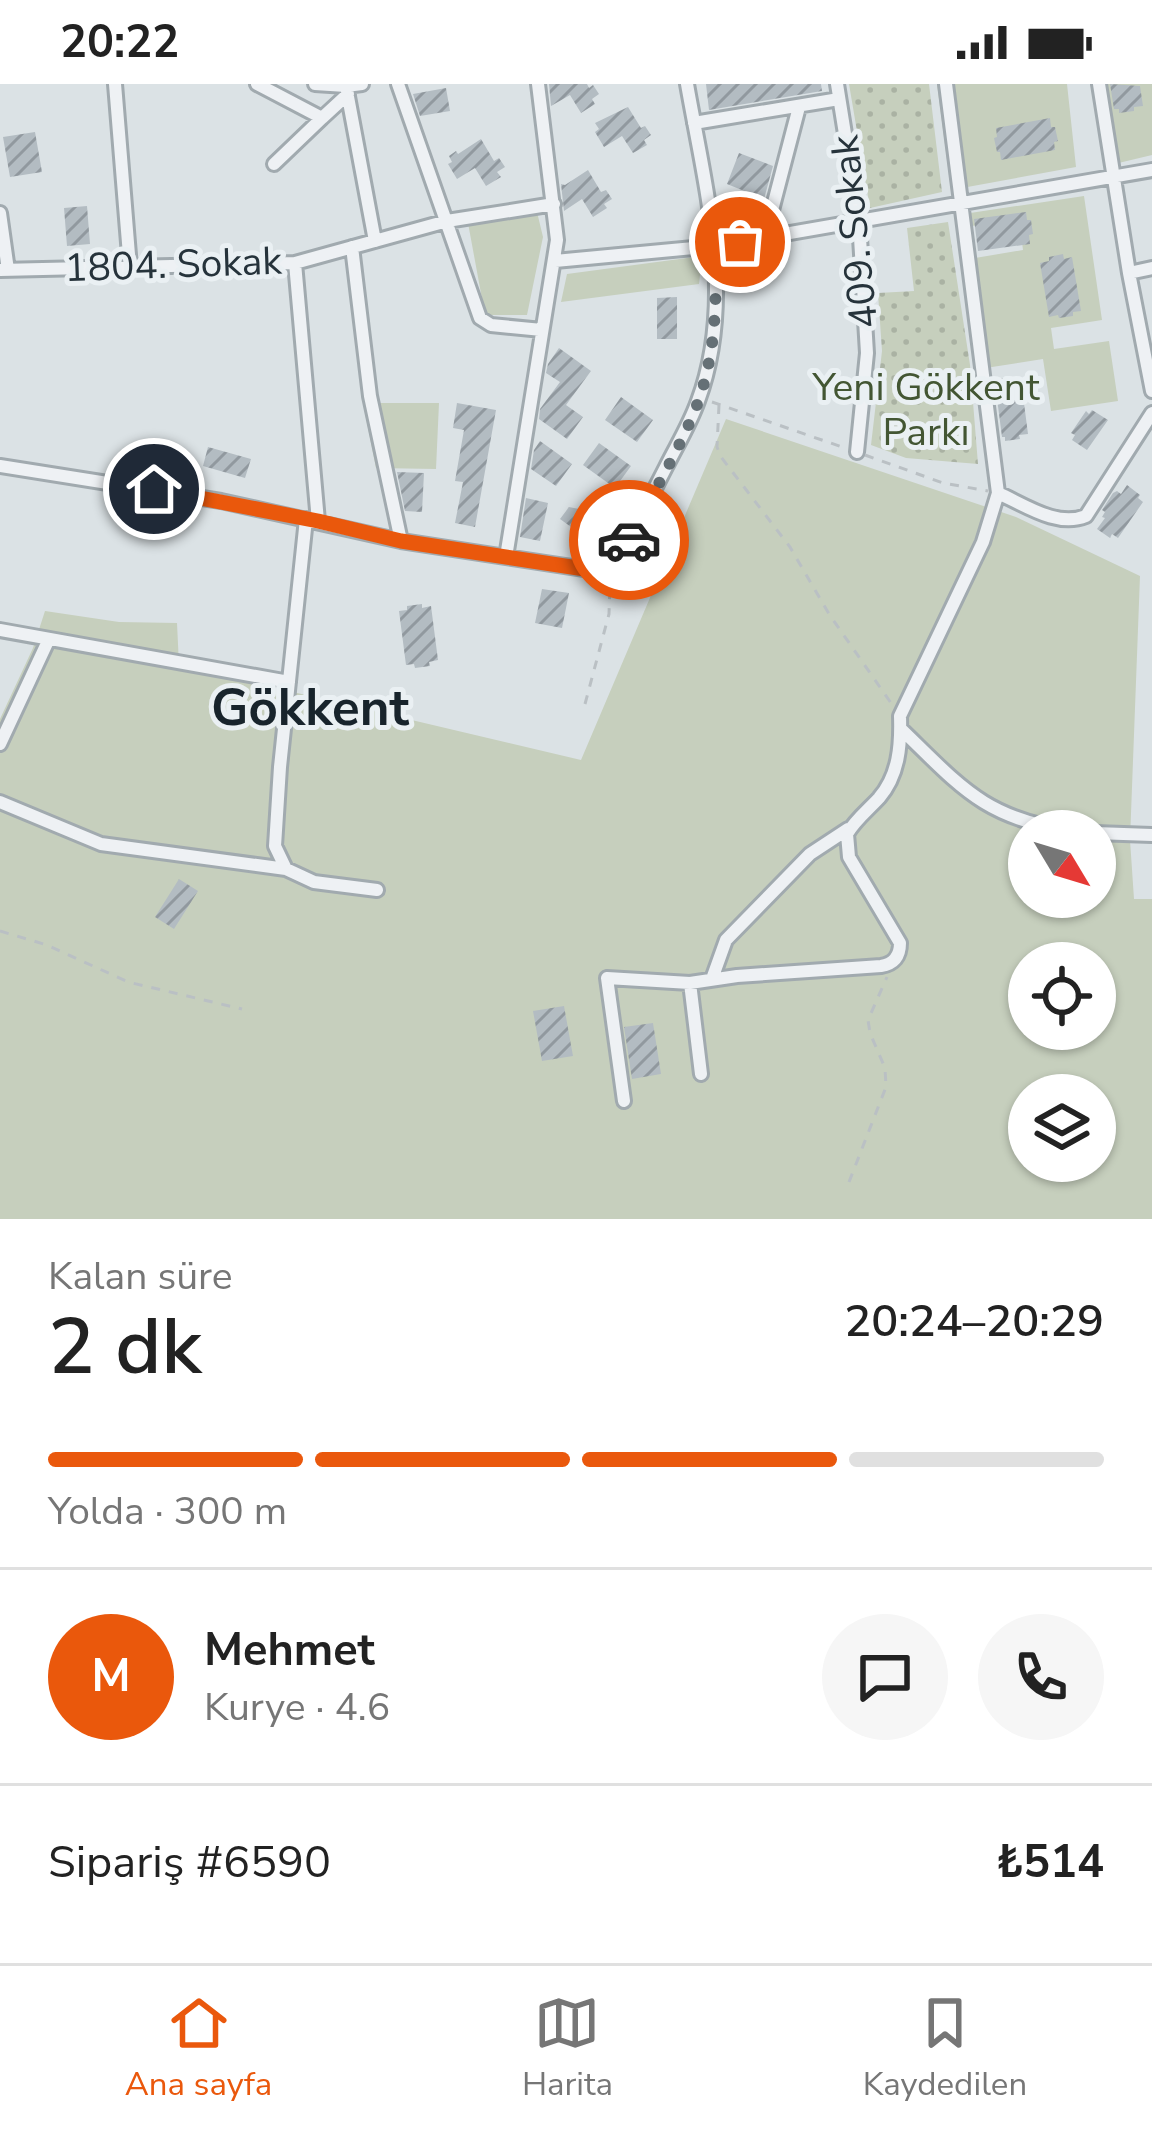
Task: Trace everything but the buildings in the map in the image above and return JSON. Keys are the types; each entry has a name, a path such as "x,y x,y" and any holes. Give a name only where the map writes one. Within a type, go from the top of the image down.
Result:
{"street":[{"path":"115,84 130,267"},
{"path":"257,84 322,118"},
{"path":"315,84 352,88"},
{"path":"398,84 480,318 491,325 542,330"},
{"path":"506,557 557,240 538,84"},
{"path":"0,466 154,489 401,541 611,573 699,398 713,329 715,246 687,84"},
{"name":"409. Sokak","path":"837,84 859,221 868,353 857,452"},
{"path":"712,980 726,940 737,927 810,854 849,829 889,785 900,723 990,526 998,493 946,84"},
{"path":"1099,84 1152,391"},
{"path":"274,164 352,88"},
{"path":"352,88 375,241"},
{"path":"694,123 839,99"},
{"path":"765,237 799,107"},
{"path":"555,261 715,246 1152,170"},
{"name":"1804. Sokak","path":"4,270 295,263 447,221 554,204"},
{"path":"0,213 4,270"},
{"path":"352,247 370,396 401,541"},
{"path":"286,869 275,846 289,682 312,520 295,263"},
{"path":"1129,273 1152,268"},
{"path":"998,493 1059,520 1086,516 1152,413"},
{"path":"0,630 289,682"},
{"path":"0,744 48,640"},
{"path":"900,723 953,778 990,808 1008,815"},
{"path":"0,802 101,844 286,869 314,882 377,890"},
{"path":"624,1101 607,978 690,982 881,966 897,958 900,944 847,851 849,829"},
{"path":"1116,834 1152,835"},
{"path":"690,982 701,1074"}],"path":[{"path":"719,405 717,447 724,463 790,547 900,723"},
{"path":"585,704 610,614 611,573"},
{"path":"0,931 47,945 128,982 242,1009"},
{"path":"849,1182 886,1087 885,1068 868,1020 897,958"}],"green space":[{"path":"849,84 929,84 942,192 870,208"},
{"path":"937,84 1067,84 1076,167 951,190"},
{"path":"1095,84 1152,84 1152,155 1106,166"},
{"path":"1084,196 1102,320 1051,328 1054,349 1109,341 1118,401 1051,411 1043,359 979,369 963,260 1023,250 1019,219 958,228 957,215"},
{"path":"537,212 543,237 527,315 485,315 468,223"},
{"name":"Yeni Gökkent Parkı","path":"948,222 970,365 978,464 906,458 871,445 882,351 878,293 914,291 907,228"},
{"path":"702,256 699,284 561,302 567,274"},
{"path":"363,403 439,403 436,469 376,468"},
{"path":"726,419 1016,517 1140,576 1130,840 1134,899 1152,899 1152,1219 0,1219 0,719 45,611 119,622 177,623 179,665 581,760"}],"way so far":[{"path":"629,540 703,387 713,329 715,246 740,242"}],"district":[{"name":"Gökkent","path":"310,708"}],"route":[{"path":"154,489 401,541 611,573 629,540"}]}
